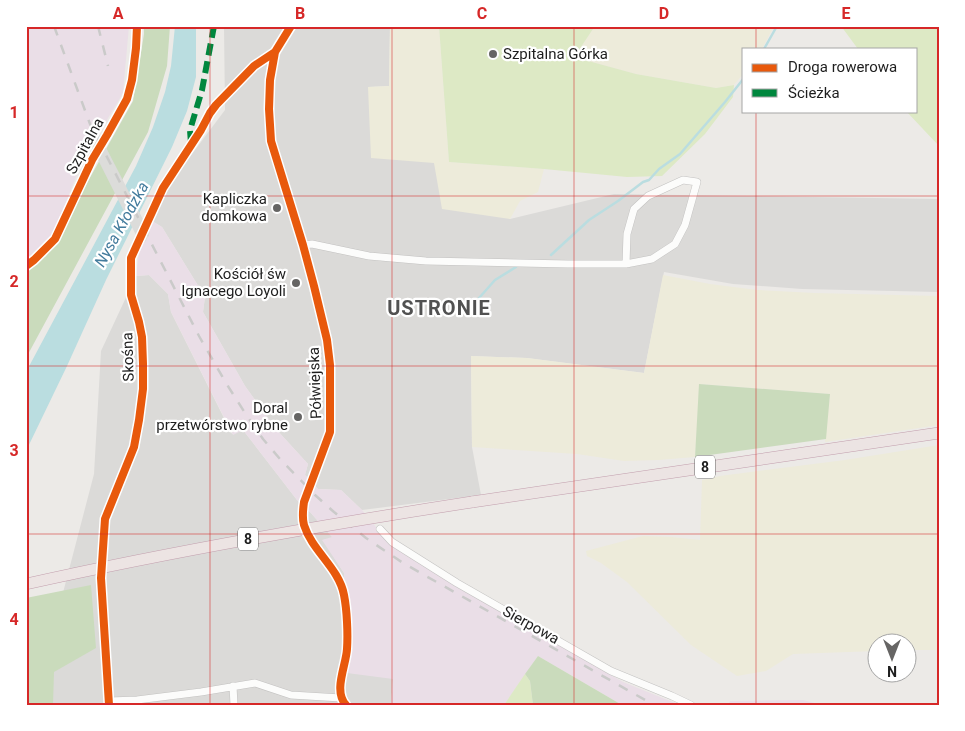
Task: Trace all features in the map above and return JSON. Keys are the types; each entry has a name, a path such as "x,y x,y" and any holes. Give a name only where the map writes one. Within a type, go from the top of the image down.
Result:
{"highway":[{"name":"8","path":"26,584 136,560 371,517 939,432"}],"street":[{"name":"Szpitalna","path":"26,266 54,238 92,160 127,99 132,80 137,26"},
{"name":"Półwiejska","path":"291,26 274,52 270,80 269,109 271,140 303,245 327,340 330,365 330,432 304,502 303,520 314,544 337,576 344,595 347,635 347,652 341,681 344,701"},
{"name":"Skośna","path":"110,703 101,578 105,519 134,447 139,420 144,364 142,337 131,295 131,258 163,188 210,113 254,66 274,52"},
{"path":"303,245 312,244 369,256 426,261 626,264 652,259 675,244 686,225 697,182 683,180 648,196 634,209 626,234 626,264"},
{"name":"Sierpowa","path":"380,529 392,542 457,583 611,671 691,705"},
{"path":"110,703 255,683 291,695 344,701"},
{"path":"233,686 234,705"}],"shaded area":[{"path":"26,26 129,26 123,93 83,160 53,234 36,252 26,259"},
{"path":"224,26 390,26 389,86 368,87 434,163 510,219 614,194 939,199 939,292 802,289 733,284 664,272 644,373 527,358 471,356 472,447 481,495 362,510 341,490 318,489 305,475 308,464 276,429 245,386 203,312 205,297 162,227 152,221 168,186 225,110"},
{"path":"390,26 439,26 449,162 544,169 538,192 520,201 510,219 442,209 434,163 371,158 368,87 389,86"},
{"path":"595,26 774,26 763,48 742,48 742,75 734,85 716,88 636,74 581,59 579,50"},
{"path":"152,221 162,227 205,297 203,312 245,386 276,429 308,464 305,475 318,489 341,490 362,510 389,543 430,570 623,682 680,705 622,705 538,656 504,705 391,705 393,679 347,673 351,644 344,573 322,540 332,537 297,500 243,430 233,435 171,312 168,294 149,275 136,276 139,253"},
{"path":"149,275 168,294 171,312 232,434 243,430 297,500 333,538 323,540 344,573 351,644 393,679 391,705 354,703 353,705 49,705 47,654 94,474 101,351 136,276"},
{"path":"663,275 757,290 939,296 939,425 825,442 830,394 700,384 695,457 624,461 577,454 472,447 471,356 527,358 644,373"},
{"path":"939,445 939,650 918,650 918,634 868,634 868,651 793,654 766,671 737,676 691,645 627,582 601,563 587,556 586,551 643,536 700,540 702,480"},
{"path":"803,700 822,705 728,705 730,701"}],"green space":[{"path":"144,26 170,26 167,66 148,132 26,358 26,271 46,256 133,101"},
{"path":"439,26 595,26 579,50 581,59 636,74 716,88 734,85 733,97 705,134 662,176 627,177 449,162"},
{"path":"841,26 939,26 939,146 907,112 918,112 918,48 857,48"},
{"path":"699,384 830,394 826,439 695,457"},
{"path":"91,585 96,648 54,672 53,705 26,705 26,598"},
{"path":"538,656 622,705 533,705 530,681 525,674"},
{"path":"525,674 530,681 533,705 504,705"}],"water":[{"name":"Nysa Kłodzka","path":"175,26 196,26 196,77 187,111 172,147 106,280 26,451 26,372 136,166 153,127 165,92 171,66"}],"pier":[{"path":"97,130 150,233 146,241 141,245 89,142"}],"waterway":[{"path":"765,48 777,26"},
{"path":"551,255 589,220 643,182 649,180 659,169 680,154 742,81"},
{"path":"479,298 495,280 516,267"}],"railway":[{"path":"54,26 90,124 199,336 245,413 280,459 334,512 366,538 403,563 654,705"},
{"path":"98,26 108,66"}],"marked path":[{"path":"191,143 190,130 202,90 214,26"}],"cycle path":[{"path":"26,266 55,239 92,160 127,99 132,80 137,26"},
{"path":"291,26 275,52 270,80 271,141 303,245 327,340 330,365 330,432 304,502 303,516 308,534 337,576 344,595 347,615 347,643 340,686 342,699 346,705"},
{"path":"109,705 101,578 105,519 134,447 143,389 142,337 131,295 131,258 163,188 210,113 254,66 275,52"}],"place":[{"name":"Szpitalna Górka","path":"493,54"},
{"name":"Kapliczka domkowa","path":"277,208"},
{"name":"Kościół św Ignacego Loyoli","path":"296,283"},
{"name":"Doral przetwórstwo rybne","path":"298,417"}],"district":[{"name":"USTRONIE","path":"439,308"}]}
